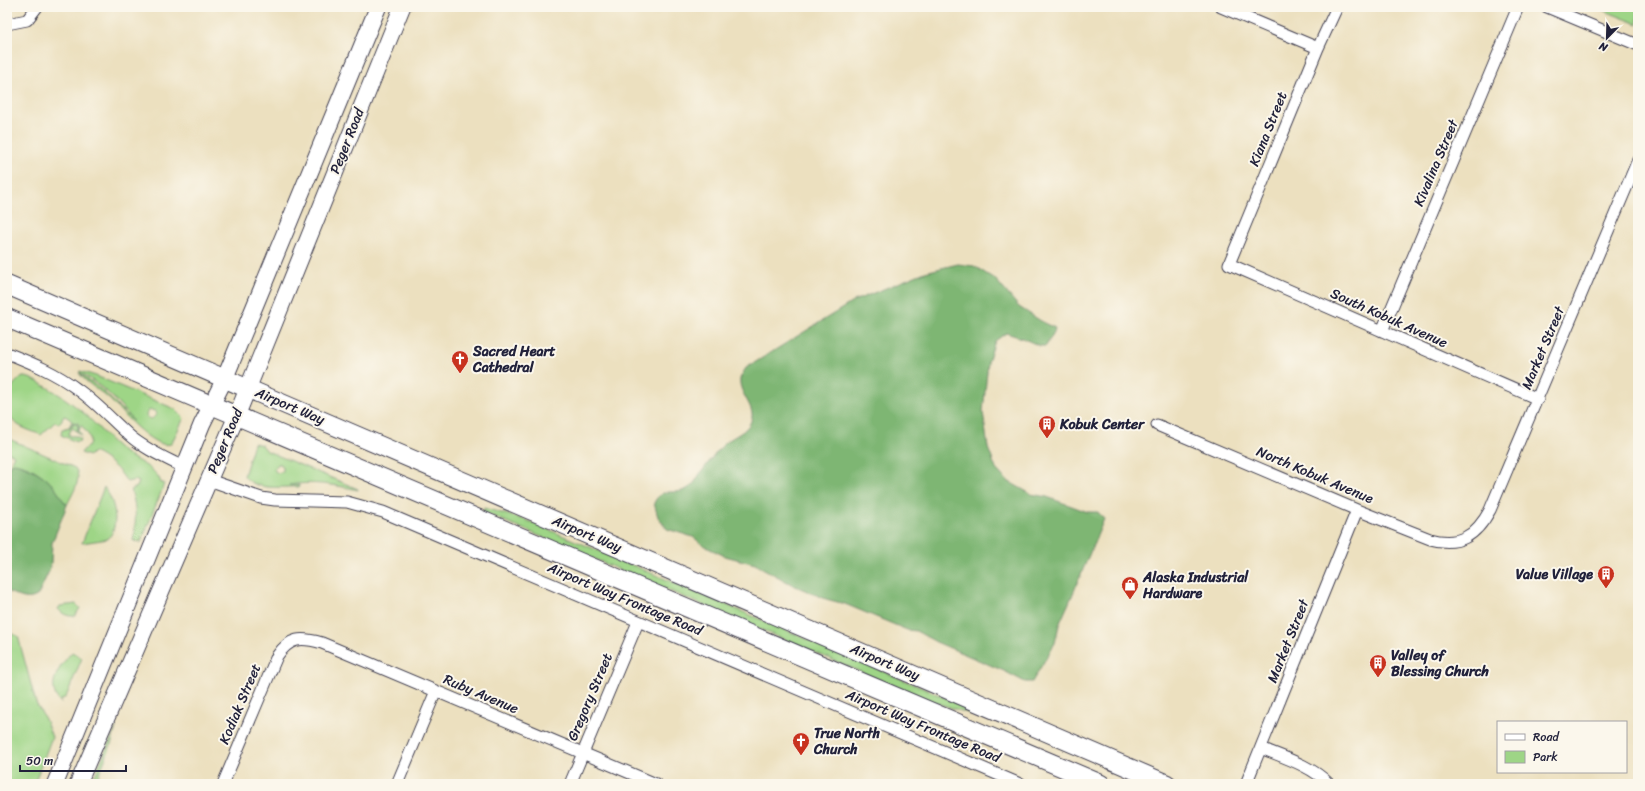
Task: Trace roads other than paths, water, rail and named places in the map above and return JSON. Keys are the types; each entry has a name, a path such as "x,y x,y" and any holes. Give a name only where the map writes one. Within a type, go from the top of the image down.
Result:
{"main road":[{"name":"Peger Road","path":"55,784 202,424 225,378 378,7"},
{"name":"Peger Road","path":"78,784 237,415 402,7"},
{"name":"Airport Way","path":"7,285 1167,784"},
{"name":"Airport Way","path":"7,318 1101,784"}],"street":[{"path":"7,24 26,20 37,7"},
{"path":"1221,7 1318,48"},
{"name":"Kiana Street","path":"1229,264 1318,48 1337,7"},
{"name":"Kivalina Street","path":"1382,331 1518,7"},
{"path":"1547,7 1638,45"},
{"name":"Market Street","path":"1463,540 1480,526 1490,510 1638,160"},
{"name":"South Kobuk Avenue","path":"1229,264 1538,399"},
{"path":"7,353 41,367 62,379 94,402 130,436 141,444 185,468"},
{"name":"North Kobuk Avenue","path":"1157,425 1357,510 1442,542 1463,540"},
{"name":"Airport Way Frontage Road","path":"209,480 261,498 275,500 347,502 368,507 1020,784"},
{"name":"Market Street","path":"1246,784 1357,510"},
{"name":"Gregory Street","path":"570,784 638,622"},
{"name":"Ruby Avenue","path":"292,641 310,640 322,643 656,784"},
{"name":"Kodiak Street","path":"223,784 277,656 287,644 292,641"},
{"path":"397,784 436,692"},
{"path":"1261,748 1298,764 1313,772 1329,784"}],"place":[{"name":"Sacred Heart Cathedral","path":"460,374"},
{"name":"Kobuk Center","path":"1047,439"},
{"name":"Value Village","path":"1606,589"},
{"name":"Alaska Industrial Hardware","path":"1130,600"},
{"name":"Valley of Blessing Church","path":"1378,678"},
{"name":"True North Church","path":"801,756"}]}
